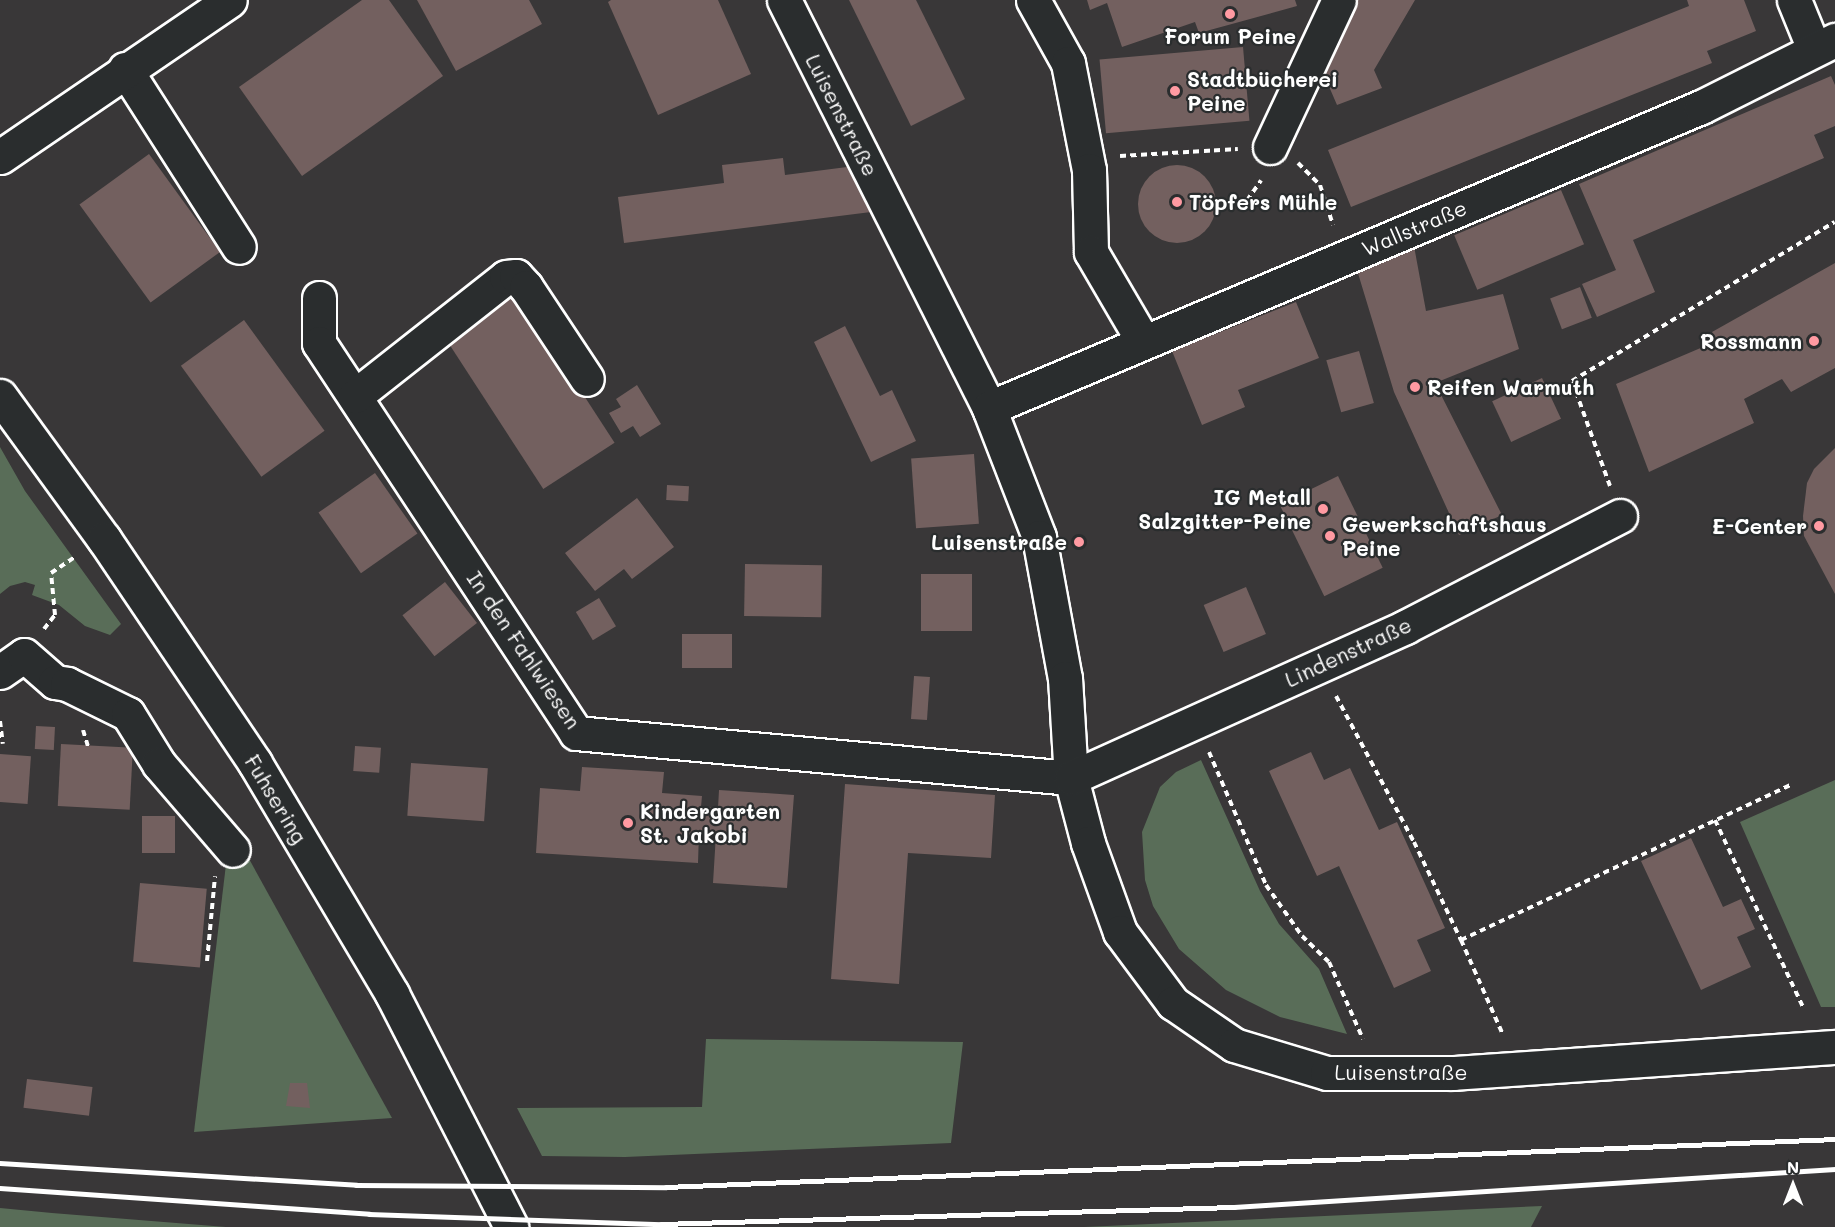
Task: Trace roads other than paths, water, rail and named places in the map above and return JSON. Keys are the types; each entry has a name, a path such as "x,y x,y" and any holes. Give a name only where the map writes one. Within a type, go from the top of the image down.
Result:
{"street":[{"path":"0,157 125,69 230,0"},
{"name":"Luisenstraße","path":"784,0 989,408 1040,537 1065,678 1071,778 1088,843 1120,932 1173,1003 1234,1045 1327,1073 1453,1073 1835,1047"},
{"path":"1033,0 1068,63 1089,170 1091,252 1143,341"},
{"path":"1276,160 1339,0"},
{"path":"1794,0 1824,45"},
{"name":"Wallstraße","path":"989,408 1701,107 1824,45"},
{"path":"125,69 239,247"},
{"path":"355,396 506,277 516,276 526,287 587,379"},
{"name":"In den Fahlwiesen","path":"319,298 319,343 576,733 1071,778"},
{"name":"Fuhsering","path":"0,396 104,539 255,763 392,994 511,1227"},
{"name":"Lindenstraße","path":"1071,778 1405,627 1620,516"},
{"path":"12,663 55,682 68,684 128,714 159,764 226,841"}],"railway":[{"path":"0,1163 356,1185 666,1187 1835,1139"},
{"path":"0,1188 369,1214 661,1224 1234,1207 1835,1169"}],"place":[{"name":"Forum Peine","path":"1230,14"},
{"name":"Stadtbücherei Peine","path":"1175,91"},
{"name":"Töpfers Mühle","path":"1177,202"},
{"name":"Rossmann","path":"1814,341"},
{"name":"Reifen Warmuth","path":"1415,387"},
{"name":"IG Metall Salzgitter-Peine","path":"1323,509"},
{"name":"E-Center","path":"1819,526"},
{"name":"Gewerkschaftshaus Peine","path":"1330,536"},
{"name":"Luisenstraße","path":"1079,542"},
{"name":"Kindergarten St. Jakobi","path":"628,823"}]}
